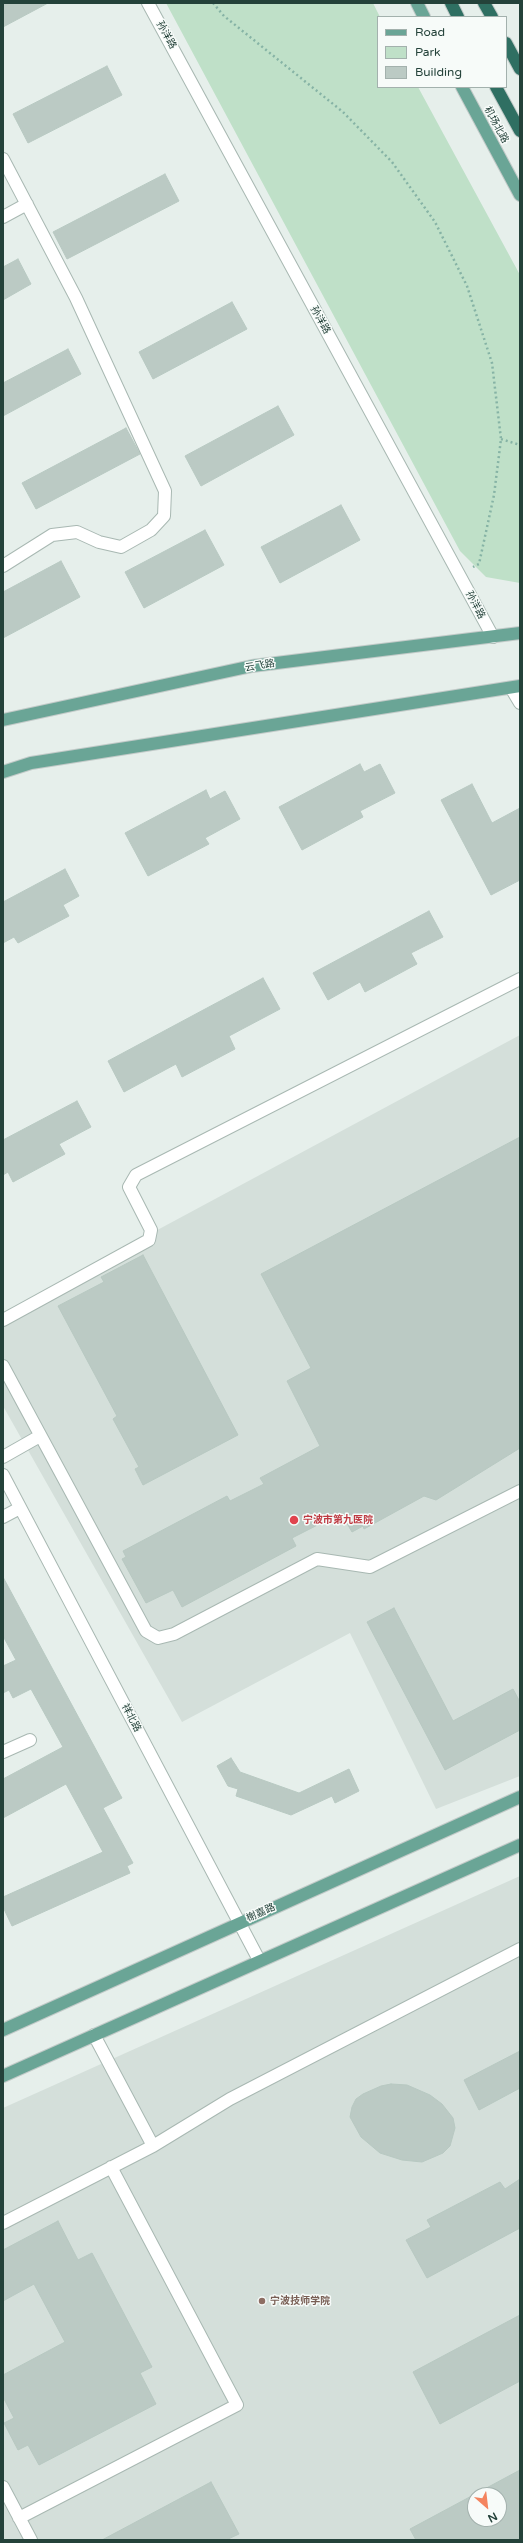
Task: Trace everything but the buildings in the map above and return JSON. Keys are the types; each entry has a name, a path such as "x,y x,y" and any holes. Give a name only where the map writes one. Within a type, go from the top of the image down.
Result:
{"highway":[{"path":"451,3 458,16"},
{"path":"484,3 491,16"},
{"path":"507,45 520,69"},
{"path":"497,88 520,131"}],"main road":[{"path":"417,3 424,16"},
{"name":"机场北路","path":"463,88 520,195"},
{"name":"云飞路","path":"3,720 252,666 520,634"},
{"path":"3,772 31,763 516,687"},
{"name":"榭嘉路","path":"3,2030 520,1796"},
{"path":"3,2076 259,1960 520,1845"}],"street":[{"name":"孙洋路","path":"148,3 493,637"},
{"path":"3,159 76,298 165,491 164,516 151,530 121,547 99,542 77,532 52,535 3,566"},
{"path":"3,217 27,204"},
{"path":"516,687 520,703"},
{"path":"3,1320 149,1240 151,1230 128,1187 136,1175 520,979"},
{"path":"3,1366 146,1631 158,1638 174,1634 317,1559 370,1567 520,1491"},
{"path":"3,1457 40,1436"},
{"name":"祥北路","path":"3,1475 259,1960"},
{"path":"3,1517 20,1508"},
{"path":"3,1752 30,1740"},
{"path":"3,2223 153,2146 230,2099 520,1949"},
{"path":"94,2035 153,2146"},
{"path":"19,2518 237,2405 111,2167"},
{"path":"3,2487 31,2540"}],"path":[{"path":"213,3 224,16 343,112 392,162 435,222 467,286 492,363 501,439 494,495 479,564 459,575"},
{"path":"501,439 520,445"}],"shaded area":[{"name":"宁波市第九医院","path":"520,1035 520,1776 436,1809 350,1633 182,1722 3,1406 3,1313"},
{"name":"宁波技师学院","path":"520,1876 520,2540 3,2540 3,2108"}],"green space":[{"path":"166,3 373,3 380,16 377,16 377,88 419,88 520,275 520,583 486,577 460,551"}],"place":[{"name":"宁波市第九医院","path":"294,1520"},
{"name":"宁波技师学院","path":"262,2301"}]}
